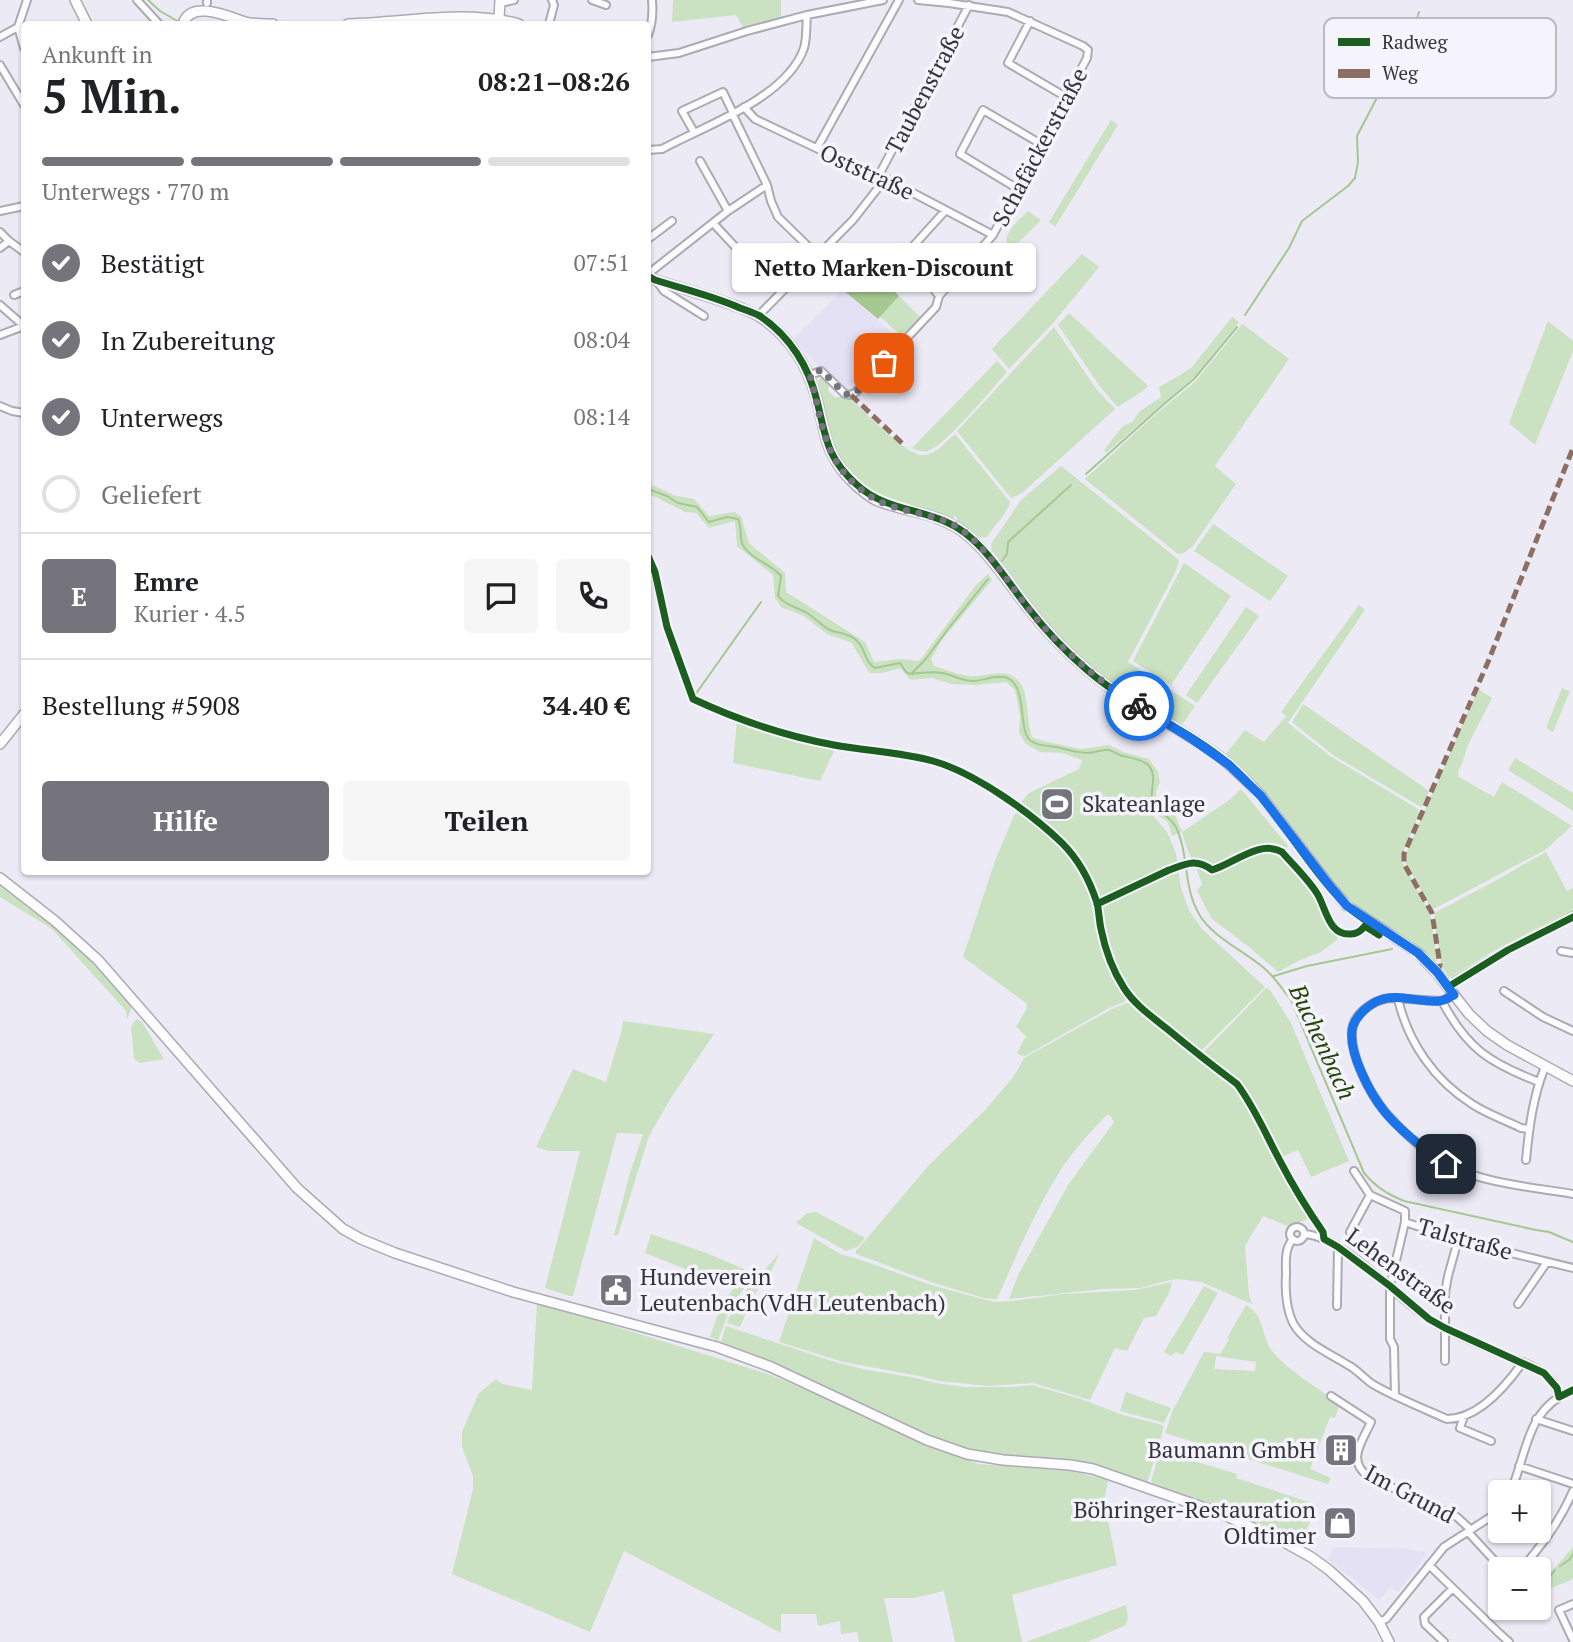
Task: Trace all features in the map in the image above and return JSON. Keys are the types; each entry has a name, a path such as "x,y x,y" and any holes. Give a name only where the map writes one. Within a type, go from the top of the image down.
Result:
{"main road":[{"path":"75,0 86,21"},
{"path":"184,21 193,6 207,1 244,21"},
{"path":"499,19 500,2"},
{"path":"396,21 461,17 507,21"},
{"path":"651,277 759,316 779,333 798,354 810,375 827,445 845,474 874,499 935,517 967,535 1041,624 1082,666 1130,701 1217,755 1250,785 1347,906 1418,953 1437,972 1469,1014 1487,1031 1573,1081"},
{"path":"0,744 21,717"},
{"path":"0,878 55,921 98,960 297,1188 343,1229 361,1239 513,1292 717,1347 771,1367 927,1440 967,1454 1093,1469 1222,1514 1284,1542 1329,1570 1354,1592 1379,1622 1389,1642"}],"street":[{"path":"21,38 18,27 27,0"},
{"path":"137,0 156,21"},
{"path":"500,2 514,0"},
{"path":"551,21 554,5 552,0"},
{"path":"592,0 606,5"},
{"path":"651,27 652,0"},
{"path":"651,57 679,53 807,15 883,0"},
{"path":"817,148 900,0"},
{"path":"918,0 1008,12 1030,21 1008,63 1066,97"},
{"name":"Taubenstraße","path":"759,316 853,220 882,177 969,5"},
{"path":"651,150 662,149 769,93 794,67 804,49 807,15"},
{"name":"Schafäckerstraße","path":"810,375 821,370 845,394 856,392 936,307 939,296 993,235 1087,58 1088,50 1083,46 1030,21"},
{"path":"0,37 18,27"},
{"path":"0,65 21,100"},
{"path":"694,132 682,111 723,92 767,185 778,217 818,256"},
{"name":"Oststraße","path":"744,107 755,118 882,177 993,235"},
{"path":"1017,189 960,154 983,110 1041,144"},
{"path":"700,161 728,211"},
{"path":"651,276 728,211 767,185"},
{"path":"0,211 21,206"},
{"path":"939,296 906,254 945,211"},
{"path":"651,237 672,221"},
{"path":"713,223 752,265"},
{"path":"0,232 21,250"},
{"path":"0,248 9,241"},
{"path":"651,278 664,291 704,316"},
{"path":"14,295 21,292"},
{"path":"0,305 21,323"},
{"path":"0,335 21,327"},
{"path":"0,406 21,412"},
{"path":"1562,951 1573,953"},
{"path":"1504,991 1544,1017 1573,1031"},
{"path":"1454,995 1441,1001 1381,999 1357,1018 1352,1032 1353,1044 1361,1070 1375,1098 1403,1131 1446,1164 1467,1173 1522,1186 1573,1194"},
{"path":"1398,999 1408,1030 1437,1075 1475,1106 1521,1128 1529,1129"},
{"path":"1441,1001 1476,1049 1487,1058 1539,1082"},
{"path":"1526,1160 1529,1129 1545,1067"},
{"path":"1350,1231 1370,1195 1354,1171"},
{"name":"Talstraße","path":"1370,1195 1405,1211 1405,1222 1458,1240 1573,1268"},
{"path":"1390,1286 1405,1222"},
{"path":"1295,1227 1301,1228 1303,1238 1293,1239 1290,1233 1295,1227"},
{"name":"Lehenstraße","path":"1304,1234 1324,1239 1338,1247 1429,1319 1544,1373 1557,1388 1559,1397"},
{"path":"1293,1239 1286,1255 1286,1288 1288,1310 1294,1324 1302,1335 1320,1348 1395,1396 1447,1419 1455,1419 1484,1404 1522,1362"},
{"path":"1445,1328 1447,1276 1458,1240"},
{"name":"Lehenstraße","path":"1337,1306 1338,1247"},
{"path":"1518,1304 1547,1262"},
{"name":"Lehenstraße","path":"1390,1286 1390,1339 1394,1347 1395,1396"},
{"name":"Lehenstraße","path":"1445,1328 1445,1361"},
{"path":"1514,1480 1529,1432 1536,1419 1559,1397 1573,1390"},
{"name":"Im Grund","path":"1331,1396 1371,1422 1356,1460 1361,1471 1457,1517 1469,1531"},
{"path":"1464,1416 1460,1428 1491,1441"},
{"path":"1536,1419 1573,1431"},
{"path":"1519,1466 1573,1484"},
{"path":"1532,1557 1548,1538 1573,1491"},
{"path":"1379,1622 1386,1619 1444,1547 1488,1518"},
{"path":"1469,1531 1492,1557"},
{"path":"1429,1565 1510,1642"},
{"path":"1444,1642 1423,1620 1452,1589"},
{"path":"1573,1604 1559,1610 1573,1640"}],"shaded area":[{"path":"673,0 781,0 781,19 744,29 736,15 672,22"},
{"path":"1111,120 1118,125 1055,227 1049,222"},
{"path":"1028,211 1041,220 1010,251 1007,245 1008,234"},
{"path":"1082,254 1099,267 1054,322 1009,369 992,349"},
{"path":"865,263 899,296 878,319 843,290"},
{"path":"843,290 897,337 851,387 842,389 793,339"},
{"path":"899,296 921,318 903,337 880,317"},
{"path":"1069,313 1148,386 1118,407 1101,388 1058,325"},
{"path":"1232,317 1239,322 1194,377 1106,453 1104,450 1123,426 1132,422 1139,412 1161,397 1159,387 1191,368"},
{"path":"1548,321 1573,341 1573,351 1535,445 1509,423"},
{"path":"1242,324 1289,359 1215,466 1236,484 1193,546 1178,554 1085,479 1195,382"},
{"path":"1054,327 1097,390 1115,409 1022,493 1011,498 957,431"},
{"path":"997,361 1007,372 957,428 928,451 912,448"},
{"path":"822,377 830,384 828,390 835,398 849,397 896,441 916,454 932,453 955,434 1010,502 1006,512 987,537 978,538 960,525 955,515 952,520 889,501 856,481 836,452 830,435 818,380"},
{"path":"1061,466 1179,560 1176,571 1128,662 1195,706 1180,728 1115,686 1078,658 1032,608 992,554 991,544 1021,500"},
{"path":"651,485 673,495 694,499 709,516 734,512 741,516 749,543 785,573 786,592 865,642 874,662 921,659 976,585 988,574 992,580 942,640 931,659 934,666 966,675 1004,673 1016,678 1025,695 1032,737 1081,749 1109,745 1149,759 1158,772 1160,782 1156,792 1159,806 1175,815 1182,832 1172,836 1168,822 1156,814 1148,803 1144,805 1167,832 1176,853 1181,888 1189,910 1202,929 1265,987 1199,1053 1125,990 1127,998 1124,1002 1025,1056 1019,1055 1017,1053 1026,1036 1016,1027 1027,1008 1026,1003 963,957 995,861 1014,815 1018,811 1036,822 1018,806 1029,793 1079,769 1082,760 1062,753 1040,752 1026,744 1019,733 1020,716 1015,690 1006,682 976,685 951,684 932,678 910,680 900,668 869,673 852,643 827,634 804,616 781,607 775,598 773,575 737,546 735,521 709,528 696,513 685,512 653,496"},
{"path":"1213,524 1288,576 1270,601 1194,551"},
{"path":"1184,563 1231,596 1171,685 1133,661"},
{"path":"1359,605 1365,610 1288,723 1330,756 1418,809 1419,814 1401,860 1430,913 1437,960 1435,963 1349,903 1224,756 1245,730 1264,742 1286,716 1281,712"},
{"path":"1246,607 1259,616 1197,703 1186,695"},
{"path":"1562,688 1570,691 1553,732 1546,728"},
{"path":"1478,689 1492,698 1468,745 1458,771 1459,777 1494,797 1502,782 1572,826 1545,850 1432,910 1405,862 1405,856"},
{"path":"1303,704 1429,791 1421,807 1333,755 1292,722"},
{"path":"737,721 785,737 835,749 820,781 733,763"},
{"path":"1515,758 1573,793 1573,811 1508,770"},
{"path":"1241,789 1288,846 1285,849 1322,893 1340,925 1337,940 1321,952 1278,972 1211,918 1197,890 1202,885 1182,832"},
{"path":"1546,852 1567,891 1573,888 1573,909 1449,978 1441,965 1434,918 1436,912"},
{"path":"0,882 55,926 101,968 131,1002 127,1020 126,1011 52,929 0,897"},
{"path":"1266,988 1291,1023 1349,1161 1311,1177 1298,1150 1281,1157 1250,1098 1238,1083 1201,1055"},
{"path":"1132,1001 1236,1086 1247,1100 1293,1188 1291,1189 1309,1218 1290,1227 1263,1216 1245,1246 1252,1304 1201,1282 1179,1279 1140,1288 1009,1299 1018,1275 1068,1185 1114,1122 1109,1114 1082,1142 1060,1171 1034,1218 997,1299 984,1298 931,1282 856,1254 930,1164 986,1109 1014,1076 1024,1058 1112,1009"},
{"path":"137,1019 142,1022 164,1059 140,1063 134,1059 131,1026"},
{"path":"623,1021 714,1034 649,1136 618,1235 614,1235 643,1134 617,1133 573,1296 569,1296 545,1288 580,1151 549,1151 536,1147 573,1069 606,1082"},
{"path":"816,1212 865,1238 857,1247 846,1251 796,1223 807,1213"},
{"path":"651,1234 756,1274 733,1305 718,1341 710,1337 720,1308 734,1288 645,1253"},
{"path":"814,1238 840,1254 931,1285 994,1302 1063,1294 1135,1290 1172,1282 1156,1316 1144,1318 1127,1351 1115,1348 1090,1400 1033,1383 988,1386 939,1381 843,1362 779,1342"},
{"path":"780,1252 771,1272 754,1295 740,1327 727,1323 743,1294"},
{"path":"1204,1286 1218,1293 1183,1355 1176,1352 1171,1356 1164,1352"},
{"path":"537,1302 771,1375 978,1464 1071,1471 1108,1480 1104,1501 1117,1565 1012,1595 1022,1642 955,1642 944,1591 914,1598 884,1598 893,1642 859,1642 857,1632 841,1634 840,1621 818,1626 816,1614 781,1614 781,1633 624,1551 590,1632 452,1574 473,1489 473,1476 462,1447 462,1432 479,1393 496,1379 502,1384 532,1390"},
{"path":"1246,1305 1259,1319 1267,1342 1276,1356 1340,1404 1335,1418 1330,1417 1310,1469 1331,1478 1328,1484 1165,1433 1173,1410 1204,1352 1220,1354 1229,1340 1227,1338","holes":["1216,1356 1256,1362 1255,1371 1214,1369"]},
{"path":"726,1326 867,1370 965,1387 1032,1385 1123,1415 1163,1425 1147,1484 951,1445 725,1347 721,1342"},
{"path":"1126,1392 1171,1408 1164,1423 1120,1411"},
{"path":"1160,1451 1237,1474 1236,1478 1318,1505 1303,1537 1286,1538 1228,1512 1154,1486 1151,1481"},
{"path":"1334,1547 1405,1549 1427,1554 1398,1592 1390,1587 1380,1600 1327,1559"},
{"path":"1573,1547 1573,1579 1551,1588 1551,1572"},
{"path":"1126,1605 1126,1625 1087,1642 1026,1642"}],"waterway":[{"name":"Buchenbach","path":"148,0 177,21"},
{"path":"1417,18 1419,12"},
{"path":"1245,315 1289,248 1302,221 1355,178 1358,162 1357,136 1377,98"},
{"path":"1086,474 1194,379 1237,327"},
{"path":"1002,561 1007,554 1008,542 1071,485"},
{"name":"Buchenbach","path":"651,490 678,503 697,507 709,522 727,517 738,519 744,547 781,576 778,596 830,630 853,638 875,668 900,663 910,674 938,672 973,681 1004,677 1017,688 1025,731 1031,741 1084,753 1109,750 1148,765 1153,773 1153,804 1176,827 1183,848 1190,893 1199,914 1211,929 1268,972 1291,1000 1364,1173 1382,1190 1404,1201 1549,1232 1573,1242"},
{"path":"912,673 988,579"},
{"path":"695,695 761,602"},
{"path":"1107,895 1156,871"},
{"path":"1452,978 1573,911"},
{"path":"1274,976 1307,966 1392,949"},
{"path":"1560,1566 1573,1554"},
{"path":"1551,1575 1555,1570"}],"marked path":[{"path":"851,395 904,445"},
{"path":"1437,973 1440,965 1432,913 1404,864 1404,854 1488,662 1573,448"}],"cycle path":[{"path":"651,278 709,296 760,316 771,324 789,343 803,364 813,388 829,446 839,465 856,484 882,501 938,519 965,533 991,559 1035,617 1071,655 1120,695 1194,739 1229,764 1275,815 1315,870 1345,904 1422,958 1448,987 1508,950 1573,917"},
{"path":"651,563 667,627 693,699 727,714 798,737 933,761 984,784 1035,819 1068,849 1087,879 1097,903 1107,952 1124,988 1149,1014 1237,1084 1295,1188 1323,1232 1324,1239 1390,1286 1429,1319 1544,1373 1557,1388 1559,1397 1573,1390"},
{"path":"1097,904 1169,870 1191,863 1201,864 1212,870 1265,848 1282,852 1318,895 1329,920 1338,931 1353,934 1365,926 1379,935"}],"way so far":[{"path":"884,363 851,395 845,394 821,370 810,375 827,445 845,474 874,499 935,517 967,535 1059,644 1089,672 1139,706"}],"place":[{"name":"Netto Marken-Discount","path":"884,363"},
{"name":"Skateanlage","path":"1057,804"},
{"name":"Hundeverein Leutenbach(VdH Leutenbach)","path":"616,1290"},
{"name":"Baumann GmbH","path":"1341,1450"},
{"name":"Böhringer-Restauration Oldtimer","path":"1340,1523"}],"route":[{"path":"1139,706 1229,765 1261,796 1347,906 1418,953 1454,995 1441,1001 1381,999 1364,1010 1353,1025 1352,1032 1361,1070 1375,1098 1403,1131 1446,1164"}]}
